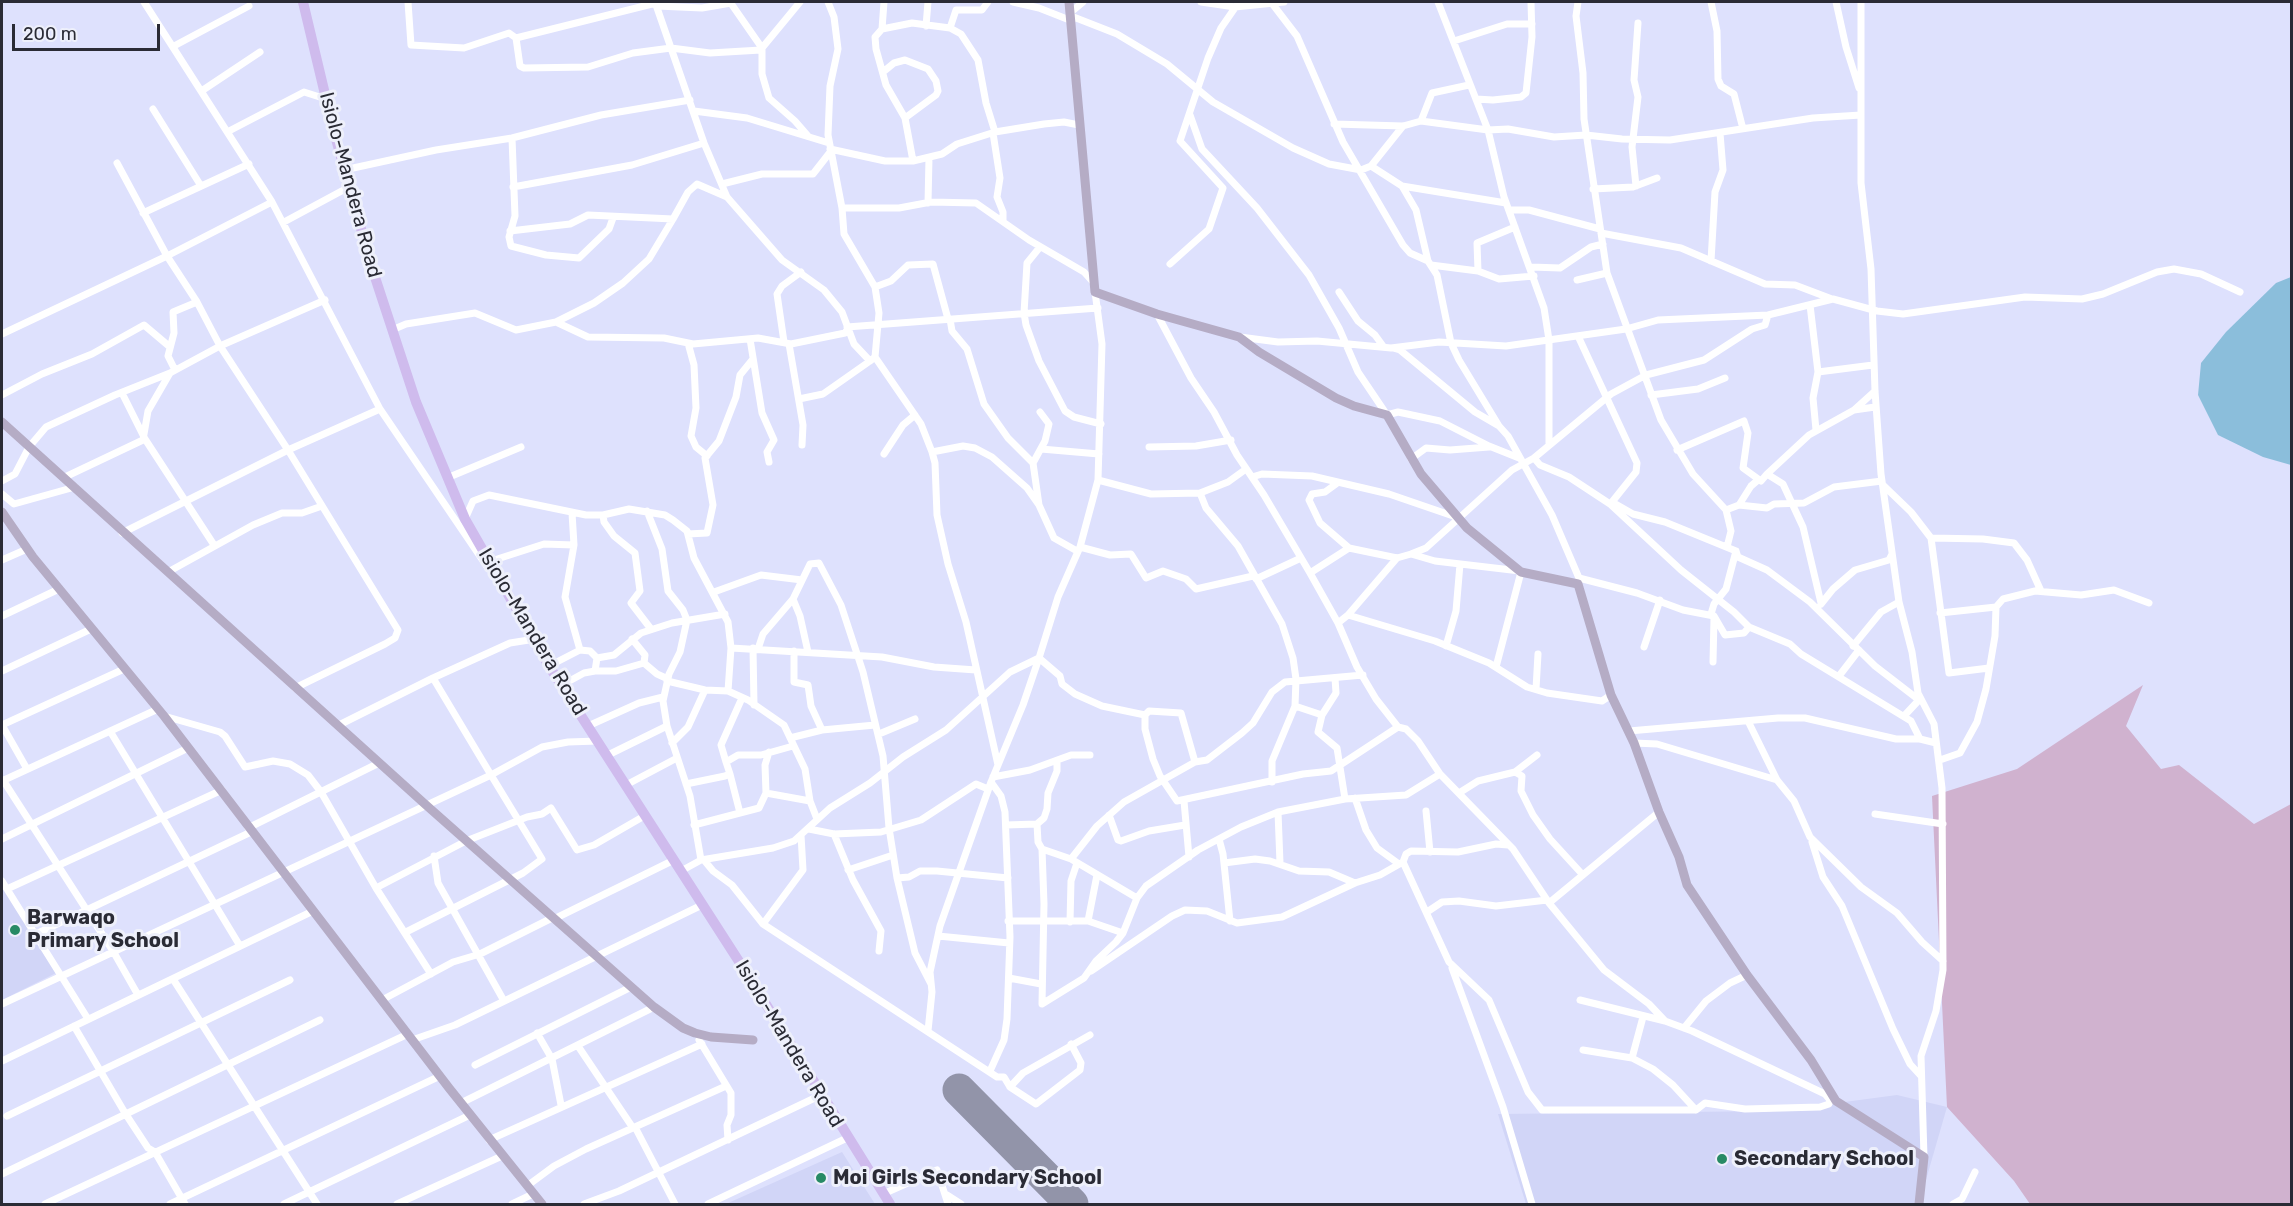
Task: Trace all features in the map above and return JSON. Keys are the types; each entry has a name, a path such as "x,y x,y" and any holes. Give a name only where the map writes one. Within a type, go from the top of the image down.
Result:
{"highway":[{"name":"Isiolo-Mandera Road","path":"303,2 344,170 392,330 416,402 465,519 549,666 608,755 890,1204"}],"main road":[{"path":"1070,2 1094,287 1157,314 1239,337 1259,352 1336,398 1354,406 1387,415 1406,444 1411,459 1421,474 1467,528 1521,572 1578,581 1611,695 1634,742 1659,812 1679,857 1687,885 1747,975 1811,1060 1833,1101 1924,1157 1922,1203"},
{"path":"2,422 426,806 654,1007 694,1033 711,1037 753,1040"},
{"path":"2,512 27,549 222,790 250,830 489,1140 542,1204"}],"street":[{"path":"144,2 203,90 284,222 380,409 507,593"},
{"path":"408,2 411,45 454,49 472,47 509,33 516,38 520,64 524,68 583,68 633,53 671,48 710,53 762,49 800,2"},
{"path":"516,38 656,4 702,8 731,2 762,49 762,74 769,98 808,136 830,148 885,161 913,161 942,154 957,144 994,132 1064,122 1079,125"},
{"path":"828,2 834,16 838,49 828,110 830,148 842,208 844,234 876,287 878,326 873,359"},
{"path":"882,29 884,2"},
{"path":"926,26 928,2"},
{"path":"950,28 956,10 982,10 988,2"},
{"path":"1013,2 1071,16 1117,34 1167,64 1213,102 1293,148 1335,166 1361,170 1371,166 1403,126"},
{"path":"1071,16 1083,2"},
{"path":"1201,2 1237,4 1284,2"},
{"path":"1438,2 1488,130 1508,206 1544,308 1549,340 1549,443"},
{"path":"1476,99 1521,97 1526,93 1532,24 1531,2"},
{"path":"1578,2 1576,16 1586,135 1607,273 1626,329 1646,375 1651,395 1677,450 1693,474 1726,510 1731,531 1727,547"},
{"path":"1711,2 1717,31 1718,79 1721,86 1734,94 1743,129"},
{"path":"1836,2 1846,47 1860,90"},
{"path":"1861,2 1861,183 1871,269 1875,407 1882,483 1899,602 1920,700 1934,724 1940,760 1943,824 1943,961 1938,1000 1922,1052 1924,1157"},
{"path":"1272,3 1302,46 1334,124 1406,250 1430,263 1478,271 1499,279 1534,276"},
{"path":"656,4 704,143 727,197 778,256 830,296 842,312 854,344 873,359 915,415 932,452 935,463 937,515 998,765"},
{"path":"1170,264 1209,229 1223,188 1180,141 1199,91 1208,58 1221,28 1237,4"},
{"path":"174,46 249,6"},
{"path":"913,161 905,118 886,85 875,42 875,37 882,29 902,23 950,28 967,41 978,60 994,132 1000,178 997,197 1003,212 1003,220"},
{"path":"1636,186 1632,139 1638,97 1634,80 1638,23"},
{"path":"1454,41 1507,24 1532,24"},
{"path":"203,90 260,52"},
{"path":"883,72 894,63 905,60 928,69 936,81 938,90 936,95 905,118"},
{"path":"1421,121 1432,93 1469,85"},
{"path":"229,131 304,92 326,99"},
{"path":"344,170 436,150 512,138 601,115 690,100"},
{"path":"153,109 201,186"},
{"path":"694,111 747,118 793,134 808,136"},
{"path":"1190,115 1202,149 1252,202 1309,275 1339,328 1358,372 1387,415 1398,412 1432,419 1521,461"},
{"path":"1334,124 1403,126 1421,121 1488,130 1498,128 1554,137 1586,135 1670,140 1813,118 1861,115"},
{"path":"1711,261 1715,192 1723,170 1720,133"},
{"path":"512,138 515,216 510,231 510,241 514,248 546,255 579,258 609,229 613,218"},
{"path":"513,187 643,162 704,143"},
{"path":"722,184 762,174 813,174 830,148"},
{"path":"928,203 929,158"},
{"path":"117,163 167,256 197,302 220,346 288,450 398,630 395,638 295,688"},
{"path":"143,213 249,164"},
{"path":"1371,166 1402,186 1550,215 1600,231 1680,249 1765,284 1795,285 1833,299 1903,314 2025,297 2082,299 2103,294 2157,272 2174,269 2201,274 2240,292"},
{"path":"1593,189 1636,186 1657,178"},
{"path":"392,330 406,324 469,314 480,314 516,330 556,322 594,303 623,283 650,259 662,243 688,192 697,184 727,197"},
{"path":"1402,186 1416,210 1430,263 1442,292 1451,343 1464,370 1499,426 1508,436 1552,515 1578,581 1713,615 1725,635 1744,633 1749,627"},
{"path":"284,222 349,187"},
{"path":"2,334 167,256 272,202"},
{"path":"842,208 889,209 928,203 976,203 1040,247 1084,272 1094,287 1102,345 1098,480 1078,549 1058,597 1038,658 990,783 938,936 930,972 928,1031"},
{"path":"510,231 570,224 588,215 613,218 673,219"},
{"path":"1478,271 1476,243 1515,227"},
{"path":"1531,267 1560,268 1591,247 1603,244"},
{"path":"1040,247 1027,263 1024,312 1039,361 1065,411 1074,417 1101,424"},
{"path":"876,287 891,281 908,265 933,264 952,331 967,349 984,404 1008,438 1033,463 1039,505"},
{"path":"801,272 782,286 777,294 799,399 803,424 802,445"},
{"path":"1577,280 1607,273"},
{"path":"1340,292 1358,321 1387,347 1400,350 1475,412 1499,426"},
{"path":"1239,337 1278,342 1317,341 1387,347 1451,343 1494,347 1626,329 1658,320 1768,315 1833,299"},
{"path":"2,482 15,474 29,447 46,427 173,372 220,346 325,300"},
{"path":"173,372 168,356 174,333 173,312 197,302"},
{"path":"1810,305 1818,372 1813,398 1816,430"},
{"path":"556,322 588,337 664,338 688,343 750,339 786,343 845,333 847,329 1024,312 1098,308"},
{"path":"1157,314 1191,378 1310,573 1363,675 1398,727 1406,729 1418,741 1440,774 1508,845 1548,902 1604,970 1631,993 1649,1004 1665,1021"},
{"path":"1336,484 1325,492 1312,494 1308,500 1320,523 1349,548 1397,558 1422,551 1461,519 1521,461 1534,458 1549,443 1565,434 1587,412 1606,398 1646,375 1704,360 1752,329 1764,325 1768,315"},
{"path":"2,395 42,374 92,354 144,325 170,347"},
{"path":"1578,336 1638,466 1611,503"},
{"path":"750,339 762,412 774,440 767,452 769,462"},
{"path":"688,343 694,365 696,408 692,436 696,447 707,456"},
{"path":"688,534 707,533 713,504 705,468 707,456 717,445 725,429 736,397 740,375 753,358"},
{"path":"799,399 828,392 849,373 873,359"},
{"path":"1818,372 1874,365"},
{"path":"145,438 148,411 173,372"},
{"path":"1651,395 1700,388 1725,378"},
{"path":"1739,505 1751,486 1758,480 1761,481 1795,446 1816,430 1854,410 1875,391"},
{"path":"122,393 145,438 214,545"},
{"path":"1854,410 1875,407"},
{"path":"122,533 288,450 380,409"},
{"path":"1033,463 1041,449 1049,424 1040,412"},
{"path":"884,454 903,425 915,415"},
{"path":"1677,450 1744,421 1748,433 1743,468 1761,481"},
{"path":"65,477 145,438"},
{"path":"1149,447 1196,446 1230,440"},
{"path":"932,452 963,446 975,448 992,458 1027,488 1039,505 1054,538 1078,549 1110,555 1131,554 1146,578 1163,571 1186,579 1196,589 1254,577 1301,558"},
{"path":"447,478 521,447"},
{"path":"1411,459 1426,448 1450,450 1489,447"},
{"path":"1041,449 1099,454"},
{"path":"1534,458 1540,465 1569,477 1633,514 1665,522 1727,547 1736,551 1738,557 1767,570 1820,606 1856,648 1888,677 1920,700"},
{"path":"1098,480 1151,494 1200,493 1228,482 1246,469"},
{"path":"1252,477 1262,474 1312,476 1336,484 1389,494 1461,519"},
{"path":"1767,474 1783,484 1793,503 1807,538 1820,606"},
{"path":"1726,510 1739,505 1767,508 1774,504 1806,503 1834,487 1882,483 1911,512 1931,538 1950,673 1989,668"},
{"path":"2,494 14,504 75,487"},
{"path":"1200,493 1206,508 1234,538 1282,624 1293,658 1296,679 1295,705 1272,761 1272,782"},
{"path":"465,519 473,501 489,495 551,505 572,513 603,515 629,509 647,511 665,515 681,525 688,534 694,558 725,614 731,648 728,691"},
{"path":"1611,503 1688,576 1749,627 1790,644 1801,654 1904,716 1914,725 1920,739"},
{"path":"168,572 214,545 282,513 302,513 322,506"},
{"path":"647,511 662,549 668,591 683,610 687,620 680,651 667,680 663,697 667,726 686,784 702,860 712,871 732,885 763,924 997,1077 1004,1077 1010,1087 1035,1104 1080,1070 1081,1063 1071,1044"},
{"path":"572,513 574,545 565,597 580,650"},
{"path":"603,515 604,522 614,536 635,553 640,591 631,603 651,629"},
{"path":"1931,538 1983,538 2014,543 2027,560 2041,591"},
{"path":"488,562 544,544 574,545"},
{"path":"1310,573 1349,548"},
{"path":"2,560 27,549"},
{"path":"1713,662 1713,615 1718,599 1726,590 1736,551"},
{"path":"1412,554 1460,564 1521,572 1496,667"},
{"path":"1820,606 1833,589 1855,570 1889,560 1892,554"},
{"path":"1338,623 1348,615 1397,558"},
{"path":"754,705 756,649 763,634 793,599 810,564 819,563 841,605 858,656 879,734 897,878 915,952 931,984"},
{"path":"1446,646 1456,611 1460,564"},
{"path":"714,592 761,575 801,580"},
{"path":"2,605 4,614 59,589"},
{"path":"1940,612 1996,607 2007,597 2041,591 2081,595 2114,590 2149,603"},
{"path":"793,599 800,616 808,652"},
{"path":"1644,647 1660,600"},
{"path":"1839,676 1881,612 1899,602"},
{"path":"1940,760 1960,753 1971,736 1984,705 1995,636 1996,607"},
{"path":"597,658 614,655 632,639 651,629 725,614"},
{"path":"1348,615 1446,646 1496,667 1536,690 1559,697 1582,696 1602,700 1611,695"},
{"path":"2,670 91,629"},
{"path":"339,725 510,643 535,639"},
{"path":"632,639 645,655 644,663"},
{"path":"731,648 858,656 976,670"},
{"path":"549,666 580,650 590,651 597,658"},
{"path":"794,651 793,681 808,686 811,706 822,730"},
{"path":"1536,690 1538,654"},
{"path":"595,671 597,658"},
{"path":"681,872 702,860 782,846 801,835 830,808 946,730 1010,672 1038,658"},
{"path":"1038,658 1060,676 1067,689 1075,694 1102,706 1145,715"},
{"path":"644,663 667,680 705,690 728,691 784,725 805,769 810,801 817,819"},
{"path":"562,684 584,673 616,671 644,663"},
{"path":"27,769 2,725 124,669"},
{"path":"1070,922 1074,861 1097,826 1109,815 1138,792 1195,762 1207,760 1253,723 1277,688 1296,679 1363,675"},
{"path":"406,932 510,880 542,859 433,678"},
{"path":"1335,678 1336,693 1322,715 1318,732 1337,748 1345,799"},
{"path":"672,743 688,727 705,690"},
{"path":"588,726 639,703 663,697"},
{"path":"740,813 722,745 742,698"},
{"path":"1904,716 1920,700"},
{"path":"1295,705 1322,715"},
{"path":"1145,715 1149,711 1181,712 1195,762"},
{"path":"138,995 113,951 2,780 110,731 161,713 219,732 225,736 245,767 273,760 290,764 308,775 321,792 376,888 431,974"},
{"path":"1145,715 1149,748 1162,781 1174,800 1184,801 1340,768 1398,727"},
{"path":"1629,731 1805,718 1896,739 1920,739 1936,743"},
{"path":"879,734 915,719"},
{"path":"1748,721 1777,780 1792,797 1810,837 1823,877 1844,910 1861,956 1910,1064 1921,1076"},
{"path":"790,738 822,730 875,725"},
{"path":"608,755 667,726"},
{"path":"110,731 240,946"},
{"path":"2,1004 426,806 491,775 542,747 568,742 598,741"},
{"path":"1634,742 1657,744 1777,780"},
{"path":"726,762 738,755 761,755 793,747"},
{"path":"2,839 188,748"},
{"path":"694,825 757,810 766,793 765,765 769,752"},
{"path":"808,829 834,834 881,832 921,820 976,784 990,783 1071,755 1090,755"},
{"path":"1459,794 1478,781 1515,772 1537,755"},
{"path":"626,785 677,758"},
{"path":"1006,825 1037,824 1044,818 1048,793 1057,771 1057,761"},
{"path":"36,934 188,862 379,763"},
{"path":"1515,772 1522,776 1521,791 1533,815 1550,839 1582,874"},
{"path":"686,784 722,778 730,774"},
{"path":"1090,972 1096,961 1123,933 1137,898 1152,880 1219,839 1278,812 1345,799 1406,795 1440,774"},
{"path":"990,783 1001,796 1006,825 1009,943 1009,978 1004,1040 990,1071"},
{"path":"7,889 222,790"},
{"path":"766,793 810,801"},
{"path":"1355,798 1366,830 1377,848 1401,863 1427,912 1449,962 1503,1107 1532,1204"},
{"path":"1184,801 1189,857"},
{"path":"376,888 466,841 518,820 542,814 551,808 577,850 594,845 646,815"},
{"path":"1426,811 1430,852"},
{"path":"1278,812 1280,863"},
{"path":"1427,912 1442,902 1459,901 1496,906 1548,902 1659,812"},
{"path":"1875,814 1943,824"},
{"path":"1109,815 1118,840 1121,841 1149,831 1185,825"},
{"path":"1037,824 1038,842 1041,849 1044,922 1042,1004 1172,916 1185,910 1207,911 1237,923 1282,917 1355,883 1380,875 1401,863 1406,854 1411,852 1458,852 1496,844 1508,845"},
{"path":"834,834 848,870 881,931 879,951"},
{"path":"763,924 803,870 801,835"},
{"path":"1810,837 1861,887 1897,913 1922,942 1943,961"},
{"path":"1219,839 1230,921"},
{"path":"1041,849 1074,861 1110,880 1137,898"},
{"path":"848,870 893,855"},
{"path":"434,856 438,883 451,910 480,954 504,1001"},
{"path":"382,1000 453,962 480,954 674,860"},
{"path":"1224,863 1255,860 1280,863 1299,871 1325,871 1355,883"},
{"path":"897,878 909,877 920,871 959,872 1008,878"},
{"path":"1088,921 1097,874"},
{"path":"2,881 88,1019"},
{"path":"45,1204 410,1037 455,1025 594,956 675,921 702,905"},
{"path":"2,1061 314,911"},
{"path":"1008,921 1088,921 1123,933"},
{"path":"938,936 1009,943"},
{"path":"1449,962 1489,1000 1525,1086 1542,1110 1696,1110 1705,1103 1745,1109 1809,1108 1828,1105 1833,1101 1825,1094 1684,1028 1665,1021 1580,1000"},
{"path":"1684,1028 1706,1001 1730,983 1747,975"},
{"path":"1009,978 1041,984"},
{"path":"173,979 317,1204"},
{"path":"7,1116 290,980"},
{"path":"475,1065 631,987"},
{"path":"461,1102 654,1007"},
{"path":"1632,1058 1643,1017"},
{"path":"2,1174 320,1020"},
{"path":"74,1026 125,1113 148,1148 155,1152 183,1202"},
{"path":"537,1033 552,1059 561,1105"},
{"path":"694,1033 732,1100 731,1115 727,1125 728,1140"},
{"path":"1010,1087 1023,1073 1090,1035"},
{"path":"489,1140 561,1105 702,1044"},
{"path":"578,1046 634,1127 675,1204"},
{"path":"1583,1050 1632,1058 1653,1069 1673,1085 1696,1110"},
{"path":"170,1204 183,1202 440,1076"},
{"path":"526,1186 554,1166 726,1086"},
{"path":"584,1204 659,1173 821,1095"},
{"path":"284,1204 470,1115"},
{"path":"708,1204 847,1138"},
{"path":"397,1204 502,1156"},
{"path":"883,1194 937,1170 948,1204"},
{"path":"1953,1204 1962,1199 1975,1172"},
{"path":"512,1204 533,1194"},
{"path":"946,1195 961,1204"}],"shaded area":[{"path":"2291,277 2291,465 2263,457 2218,435 2198,395 2201,363 2226,332 2276,283"},
{"path":"2143,685 2126,726 2161,769 2179,765 2254,824 2291,804 2291,1204 2030,1204 2014,1181 1947,1107 1932,796 2017,769"},
{"name":"Barwaqo Primary School","path":"2,887 56,973 2,1000"},
{"name":"Secondary School","path":"1897,1095 1947,1107 1919,1204 1526,1204 1498,1114 1777,1111"},
{"name":"Moi Girls Secondary School","path":"842,1152 875,1204 726,1204"}],"runway":[{"path":"959,1090 1072,1204"}],"place":[{"name":"Barwaqo Primary School","path":"15,930"},
{"name":"Secondary School","path":"1722,1159"},
{"name":"Moi Girls Secondary School","path":"821,1178"}]}
